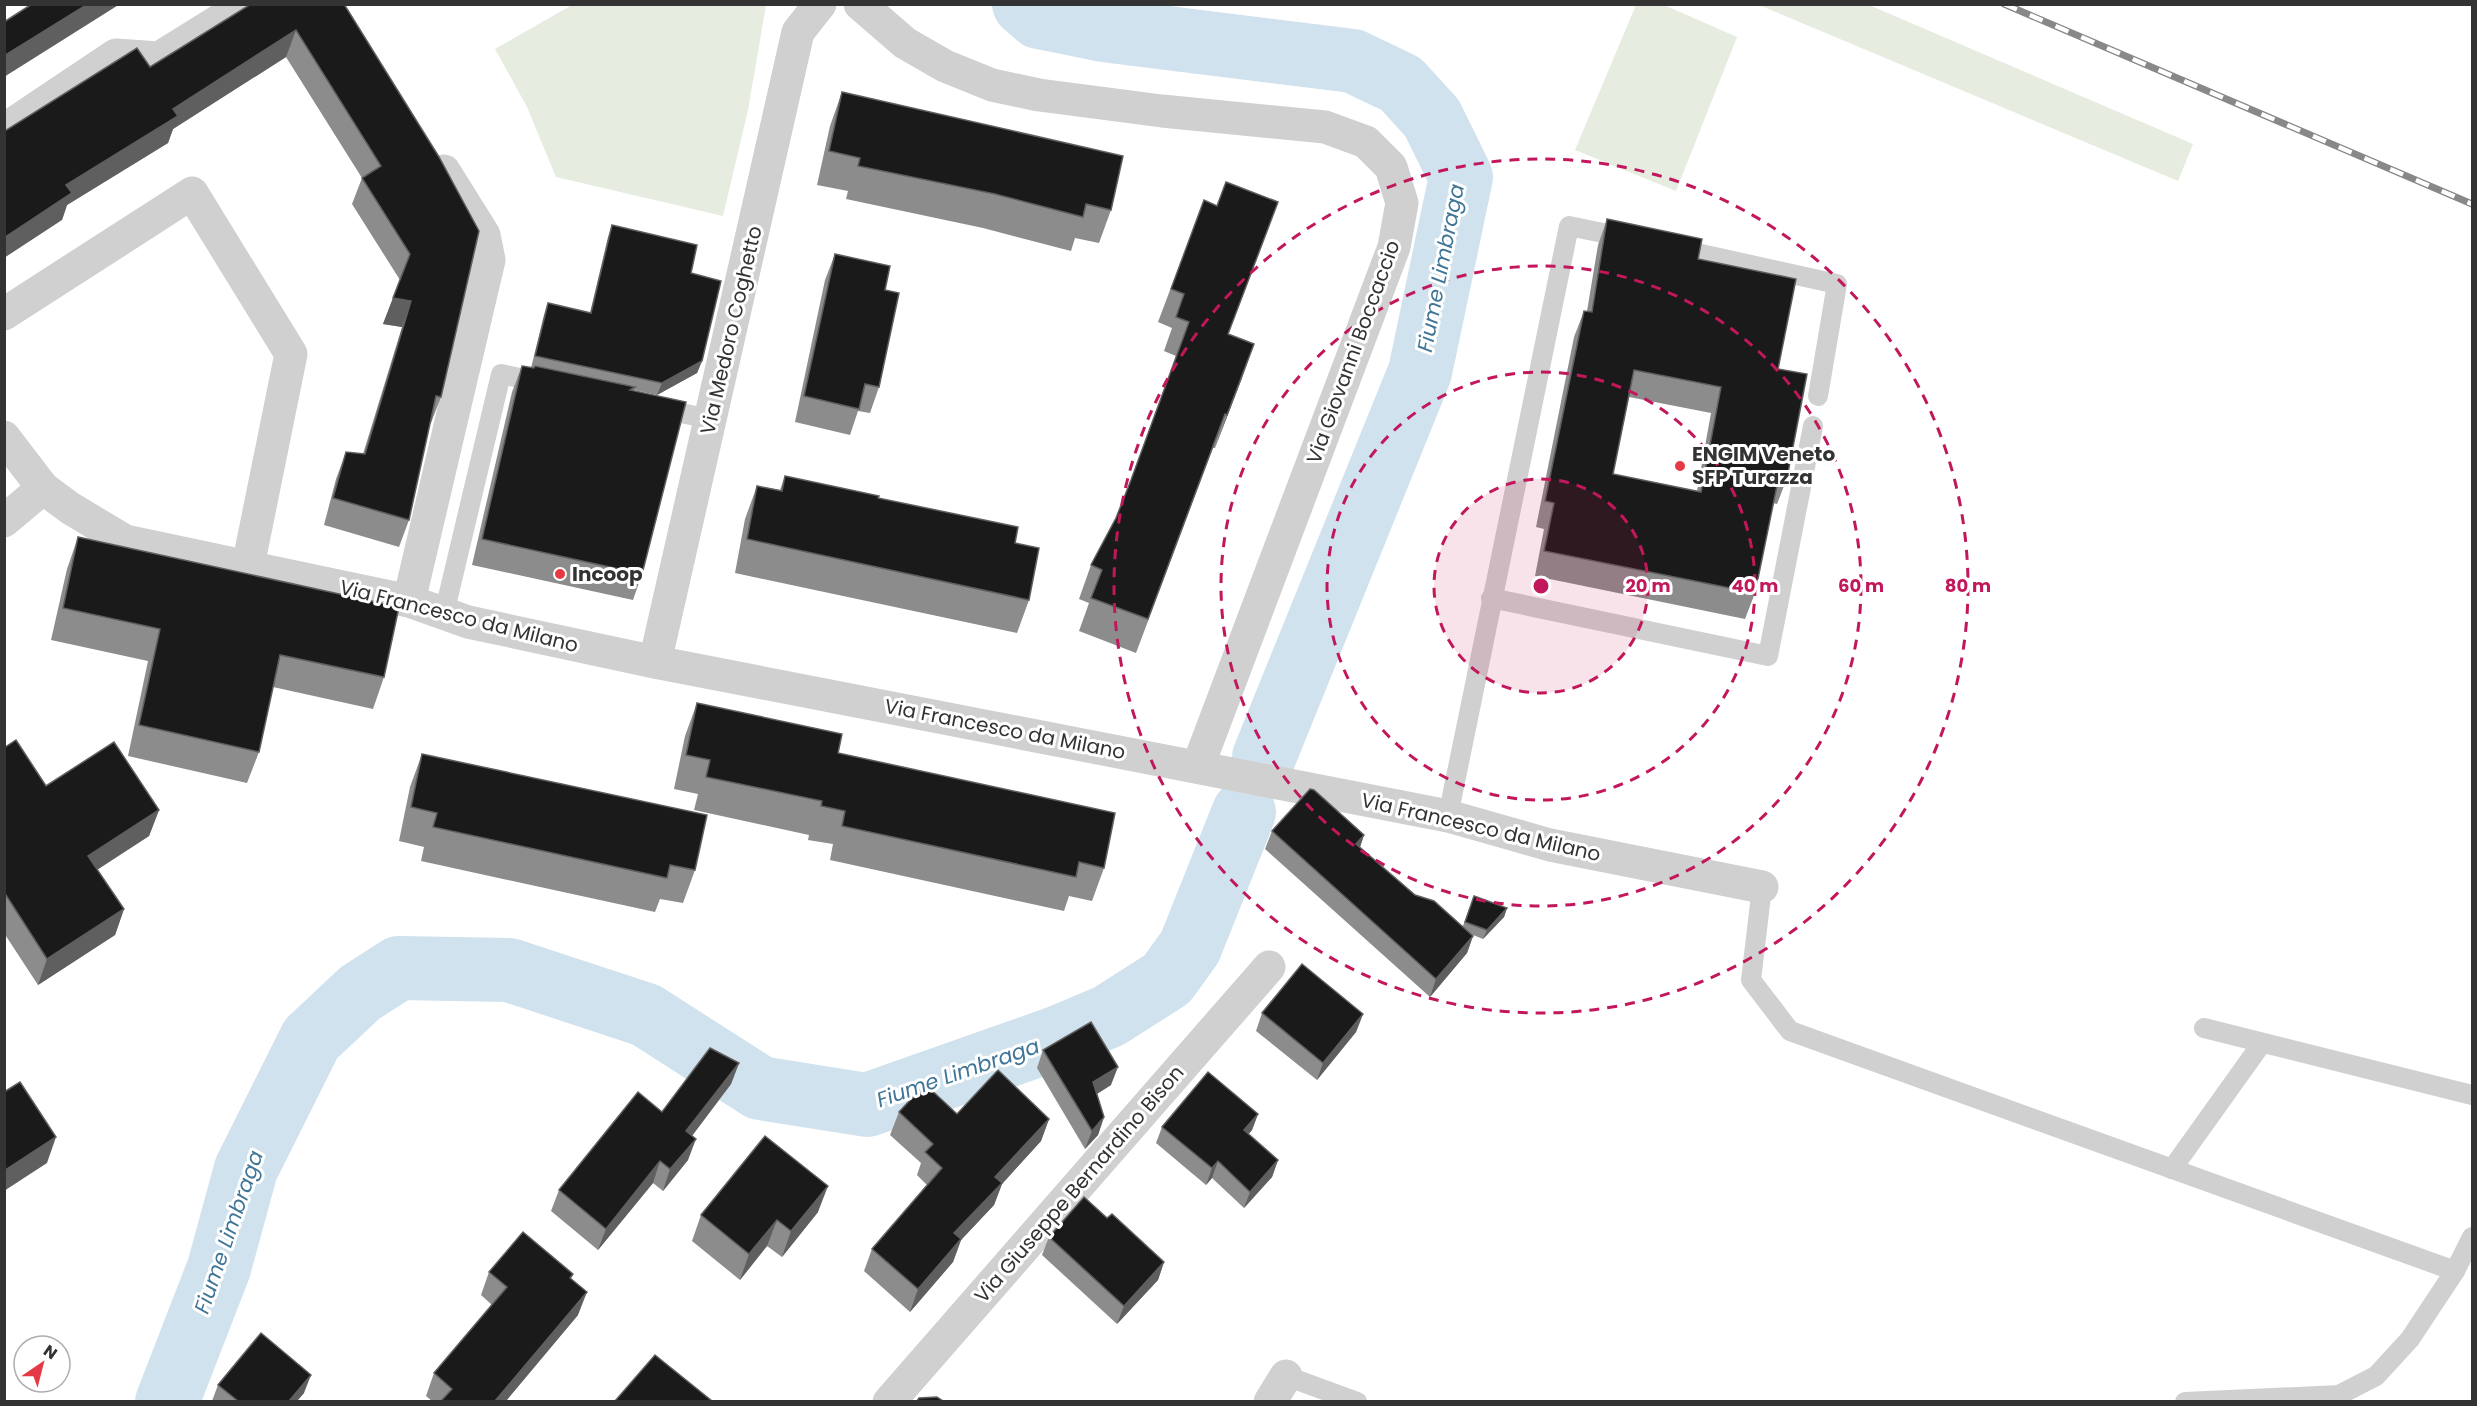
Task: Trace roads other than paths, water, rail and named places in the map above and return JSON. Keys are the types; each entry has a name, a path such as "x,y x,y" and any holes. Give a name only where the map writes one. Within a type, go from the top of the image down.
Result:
{"street":[{"path":"4,130 116,55 159,58 246,4"},
{"name":"Via Medoro Coghetto","path":"655,662 798,32 820,4"},
{"name":"Via Giovanni Boccaccio","path":"860,4 905,43 945,66 992,85 1039,95 1162,111 1325,127 1366,142 1391,167 1402,203 1394,247 1198,766"},
{"path":"409,601 489,260 484,236 427,145"},
{"path":"4,314 192,193 291,354 249,566"},
{"name":"Via Francesco da Milano","path":"5,438 43,488 70,508 126,541 409,601 468,622 655,662 1448,816 1550,844 1762,887"},
{"path":"4,521 43,488"},
{"name":"Via Giuseppe Bernardino Bison","path":"889,1401 1269,967"}],"lane":[{"path":"1448,816 1569,226 1837,284 1818,396"},
{"path":"444,614 501,374 559,387"},
{"path":"640,404 710,419"},
{"path":"1491,598 1768,656 1813,426"},
{"path":"1762,887 1751,980 1790,1031 2455,1271"},
{"path":"2204,1028 2472,1095"},
{"path":"2172,1169 2262,1042"},
{"path":"2185,1401 2339,1395 2376,1376 2410,1339 2455,1271 2472,1237"},
{"path":"1278,1389 1357,1401"}],"waterway":[{"name":"Fiume Limbraga","path":"1024,4 1039,17 1103,30 1353,61 1401,84 1432,118 1461,177 1420,372 1264,757"},
{"name":"Fiume Limbraga","path":"167,1402 219,1268 246,1169 311,1039 360,993 399,968 509,970 646,1015 760,1088 867,1105 1057,1038 1109,1016 1167,979 1190,947 1244,812"}],"railway":[{"path":"2004,4 2472,204"}],"place":[{"name":"ENGIM Veneto SFP Turazza","path":"1680,466"},
{"name":"Incoop","path":"560,574"}]}
